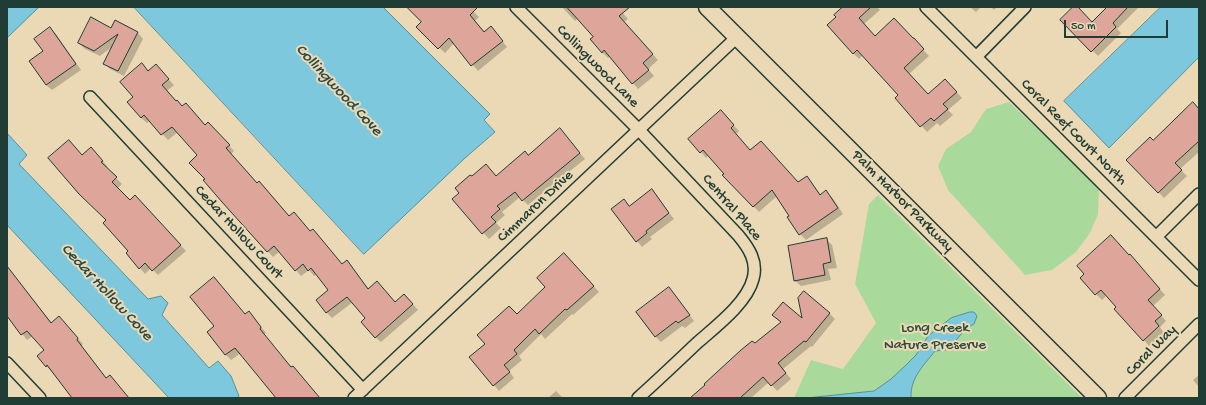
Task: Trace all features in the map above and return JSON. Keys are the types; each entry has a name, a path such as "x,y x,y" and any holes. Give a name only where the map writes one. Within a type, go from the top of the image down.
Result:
{"street":[{"name":"Collingwood Lane","path":"516,7 639,130"},
{"name":"Palm Harbor Parkway","path":"707,7 1098,398"},
{"name":"Coral Reef Court North","path":"926,7 1199,280"},
{"path":"976,57 1026,7"},
{"name":"Cimmaron Drive","path":"354,398 737,37"},
{"name":"Cedar Hollow Court","path":"90,97 363,390"},
{"name":"Central Place","path":"638,398 748,292 754,270 752,254 738,234 639,130"},
{"path":"1156,237 1199,194"},
{"name":"Coral Way","path":"1125,398 1199,324"},
{"path":"7,363 40,398"}],"green space":[{"path":"1009,102 1099,187 1098,214 1090,233 1076,252 1052,270 1025,275 948,190 938,166 946,149 971,132 986,109"},
{"name":"Long Creek Nature Preserve","path":"878,195 1082,398 794,398 811,360 843,369 876,323 855,284 869,204"}],"water":[{"path":"7,7 39,7 7,38"},
{"name":"Collingwood Cove","path":"134,7 383,7 490,114 484,120 495,132 465,158 364,254"},
{"path":"1161,7 1199,7 1199,57 1109,148 1064,101"},
{"name":"Cedar Hollow Cove","path":"7,133 27,155 19,164 148,299 161,296 168,303 162,315 209,368 218,361 231,376 239,396 237,398 169,398 7,225"},
{"path":"974,312 977,316 974,324 965,329 951,347 945,350 935,351 918,372 911,391 911,398 806,398 874,391 891,379 916,355 928,336 951,318"}],"building":[{"path":"407,7 478,7 470,15 484,32 491,26 503,41 471,66 449,38 438,49 416,27 421,22"},
{"path":"567,7 630,7 619,16 653,54 643,63 649,70 632,84 604,50 602,53 590,39 593,37"},
{"path":"843,7 871,7 859,18 875,36 894,18 924,49 904,68 928,94 945,79 957,92 943,104 948,109 934,121 931,118 920,127 895,98 898,95 857,50 853,54 827,25 836,17 834,15"},
{"path":"1073,7 1078,7 1092,22 1107,7 1128,7 1113,23 1116,27 1091,52 1060,20"},
{"path":"91,17 111,28 115,20 138,32 118,71 103,64 118,34 94,51 78,43"},
{"path":"50,27 76,64 46,85 29,61 43,51 34,39"},
{"path":"142,63 148,71 156,64 169,79 162,85 176,101 177,100 182,106 186,103 205,125 208,122 230,145 226,148 257,183 259,181 289,216 294,212 310,231 313,229 342,264 347,260 368,289 377,281 395,302 404,294 413,304 375,338 361,322 365,318 347,297 326,313 316,300 328,290 311,268 308,271 303,264 295,271 274,246 267,252 203,180 205,179 189,163 197,155 172,127 161,135 144,115 141,118 127,102 133,97 120,82"},
{"path":"1193,102 1199,109 1199,141 1175,163 1182,170 1158,193 1126,160 1150,137 1153,140"},
{"path":"721,110 734,125 731,128 750,150 761,141 798,182 807,176 820,195 826,190 838,208 799,235 787,217 789,216 772,190 753,207 722,175 724,174 703,150 700,153 688,139"},
{"path":"560,128 580,153 522,201 515,192 497,206 500,209 491,217 496,222 482,234 452,199 459,193 455,188 486,164 496,176 525,151 528,155"},
{"path":"69,140 82,155 91,147 103,161 101,162 117,177 112,182 130,200 135,195 181,245 152,271 145,263 139,269 126,253 128,251 103,223 106,220 79,194 48,158"},
{"path":"652,189 669,213 646,231 647,233 636,242 611,209 624,199 629,206"},
{"path":"1111,235 1129,255 1130,254 1160,289 1148,300 1162,315 1155,321 1159,326 1143,341 1114,309 1116,307 1101,290 1095,295 1080,278 1084,274 1077,266"},
{"path":"827,238 831,262 823,264 825,275 794,281 788,246"},
{"path":"564,253 594,286 567,310 565,309 539,334 535,329 514,350 517,354 504,365 510,372 493,386 469,357 485,344 477,335 509,306 517,314 545,287 537,278"},
{"path":"7,266 51,323 59,316 78,338 77,340 106,378 110,375 129,398 72,398 47,365 46,367 37,356 44,350 27,331 21,335 7,316"},
{"path":"214,277 245,314 249,311 261,327 260,329 291,367 293,366 320,398 276,398 235,348 225,355 207,332 214,326 190,297"},
{"path":"669,287 690,315 678,323 676,321 655,337 636,312"},
{"path":"804,291 830,313 806,342 804,341 778,363 786,373 771,386 763,377 740,398 690,398 741,350 752,341 755,343 781,322 772,315 783,302 802,318 798,298"}]}
